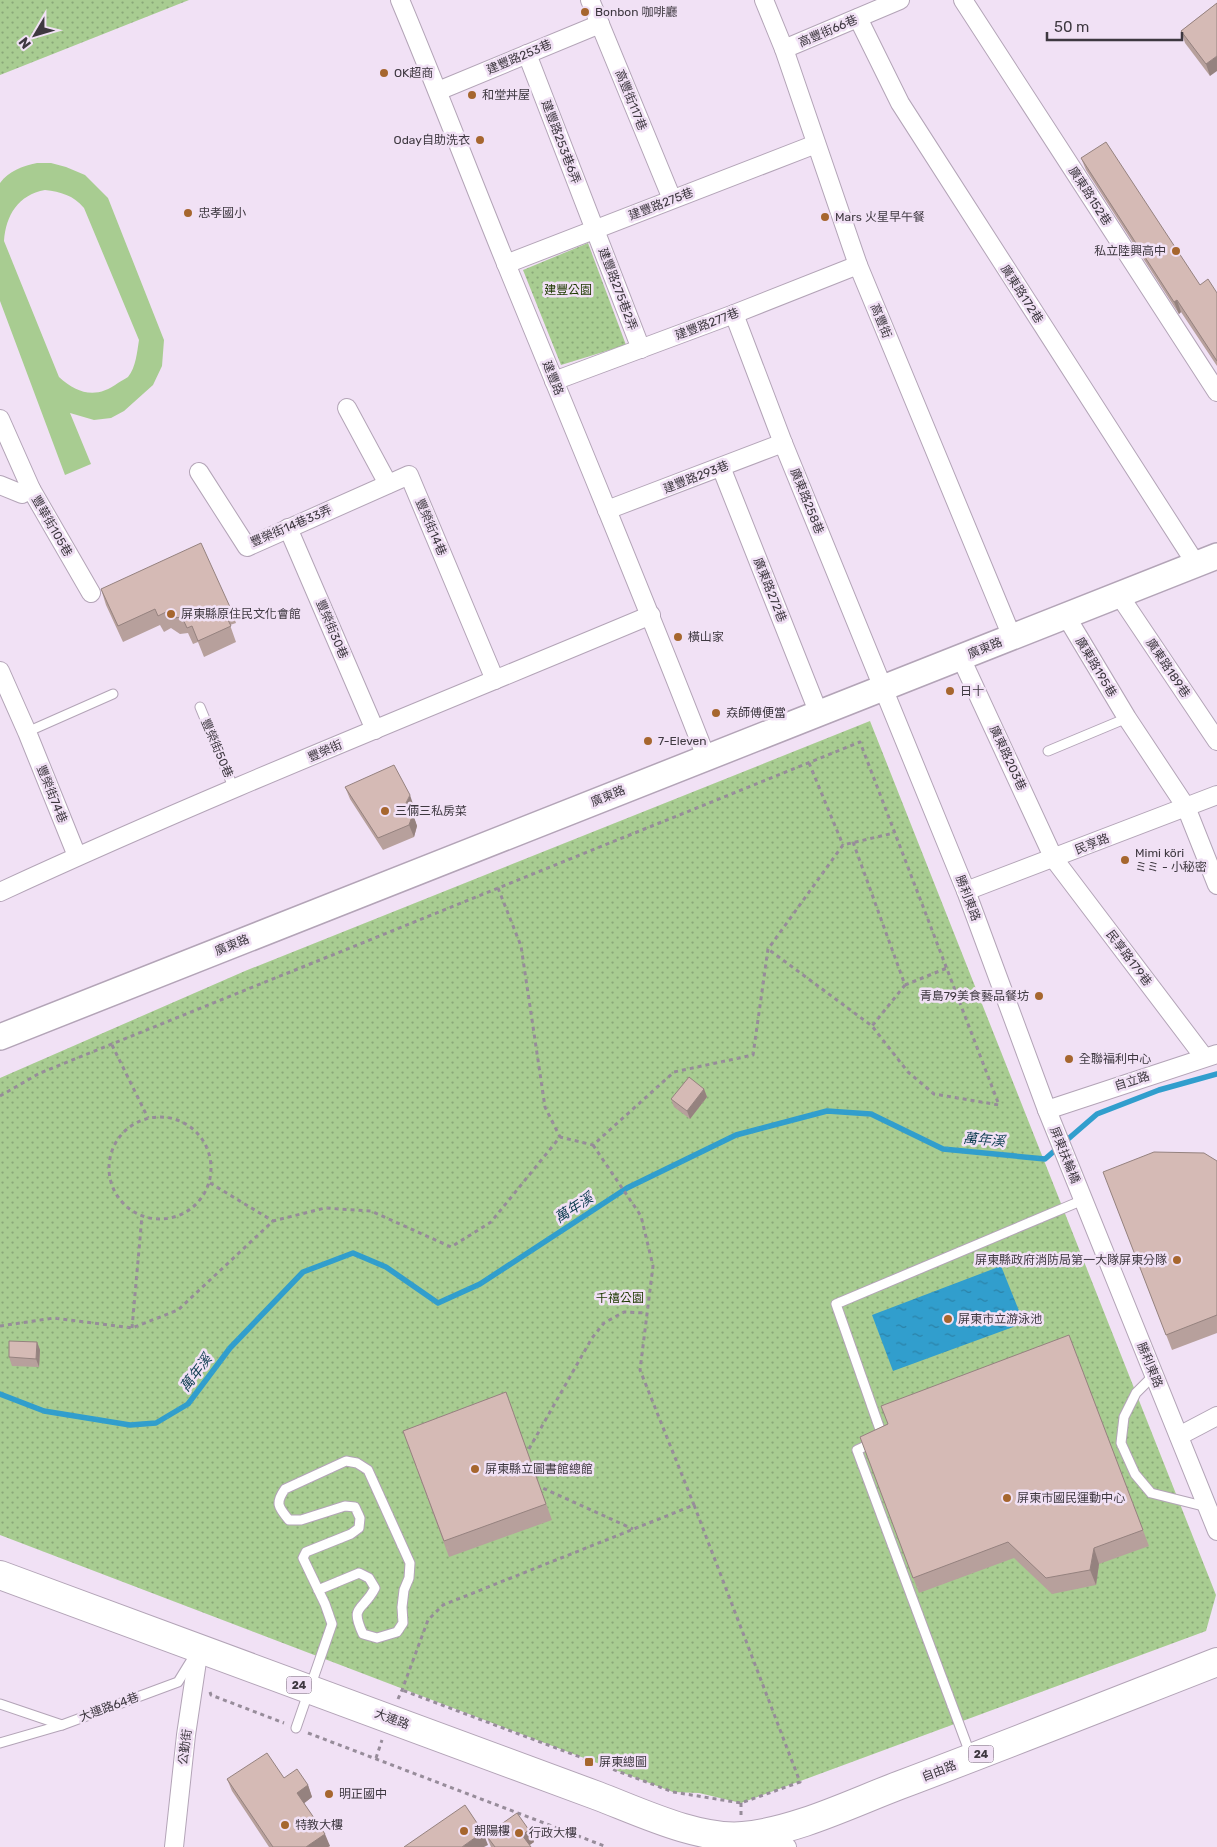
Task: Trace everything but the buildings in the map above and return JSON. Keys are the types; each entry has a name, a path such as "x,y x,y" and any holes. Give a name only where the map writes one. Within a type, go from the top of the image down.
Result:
{"main road":[{"name":"大連路","path":"0,1575 696,1832 717,1835 741,1843"},
{"name":"自由路","path":"741,1843 790,1827 972,1758 1217,1662"}],"street":[{"name":"建豐路","path":"400,0 506,264 651,615 706,757"},
{"name":"高豐街117巷","path":"590,0 672,199"},
{"name":"高豐街","path":"764,0 784,49 858,265 1012,637"},
{"name":"高豐街66巷","path":"784,49 900,0"},
{"name":"廣東路152巷","path":"963,0 1217,392"},
{"name":"廣東路172巷","path":"858,18 900,103 1206,560"},
{"name":"建豐路253巷","path":"438,91 600,24"},
{"name":"建豐路253巷6弄","path":"527,54 595,230"},
{"name":"建豐路275巷","path":"506,264 816,144"},
{"name":"建豐路275巷2弄","path":"595,230 641,349"},
{"name":"建豐路277巷","path":"554,381 734,314 858,265"},
{"name":"廣東路258巷","path":"734,314 783,443 882,688"},
{"path":"347,408 388,484"},
{"path":"0,419 31,489"},
{"name":"建豐路293巷","path":"608,510 783,443"},
{"name":"廣東路272巷","path":"722,467 819,714"},
{"name":"豐榮街14巷33弄","path":"199,472 247,547 388,484"},
{"name":"豐榮街14巷","path":"388,484 409,475 495,680"},
{"name":"豐華街105巷","path":"0,486 22,494 31,489 90,592"},
{"name":"豐榮街30巷","path":"288,528 375,730"},
{"name":"廣東路","path":"0,1037 1206,560"},
{"name":"廣東路189巷","path":"1119,595 1217,741"},
{"name":"豐榮街","path":"0,892 77,856 234,789 651,615"},
{"name":"廣東路195巷","path":"1066,616 1126,718 1186,807 1217,885"},
{"name":"廣東路203巷","path":"961,658 1054,859"},
{"name":"豐榮街74巷","path":"0,671 77,856"},
{"name":"勝利東路","path":"882,688 966,891 1047,1110"},
{"name":"民享路","path":"966,891 1054,859 1217,795"},
{"name":"民享路179巷","path":"1054,859 1211,1056"},
{"name":"自立路","path":"1047,1110 1211,1056"},
{"name":"屏東扶輪橋","path":"1047,1110 1083,1200"},
{"name":"勝利東路","path":"1083,1200 1217,1531"},
{"path":"1179,1436 1217,1416"},
{"name":"公勤街","path":"174,1847 186,1735 199,1648"},
{"name":"大連路","path":"741,1843 787,1847"}],"lane":[{"path":"27,732 113,694"},
{"name":"豐榮街50巷","path":"200,707 234,789"},
{"path":"1048,751 1126,718"},
{"path":"972,1758 857,1450 883,1438 836,1304 1083,1200"},
{"path":"1154,1375 1136,1393 1124,1417 1121,1443 1135,1474 1151,1493 1208,1508"},
{"path":"296,1728 332,1624 303,1558 306,1552 351,1534 359,1528 360,1518 355,1507 345,1506 301,1520 289,1520 279,1508 279,1498 285,1489 346,1461 357,1463 368,1470 410,1563 410,1578 404,1590 403,1622 397,1632 377,1638 363,1634 356,1620 358,1608 369,1599 375,1588 369,1578 359,1573 318,1590"},
{"name":"大連路64巷","path":"0,1743 62,1725 178,1682 199,1648"},
{"path":"0,1704 62,1725"}],"path":[{"path":"0,1096 40,1074 112,1044 860,742 999,1105 934,1094 908,1072 872,1026 768,949"},
{"path":"809,763 843,845"},
{"path":"593,1145 674,1072 753,1055 768,949 843,845 894,832"},
{"path":"853,842 905,985"},
{"path":"402,1690 673,1792 741,1804 800,1782 640,1370 653,1266 641,1216 593,1145 560,1137 545,1107 521,946 498,888"},
{"path":"872,1026 905,985 947,968"},
{"path":"112,1044 148,1118"},
{"path":"167,1116 184,1122 198,1132 208,1147 212,1165 210,1183 202,1198 189,1211 174,1217 158,1219 142,1216 128,1208 117,1196 110,1181 109,1164 112,1149 120,1135 132,1124 148,1118 167,1116"},
{"path":"0,1326 54,1318 132,1328 178,1310 273,1222 325,1208 371,1211 451,1247 491,1222 560,1137"},
{"path":"210,1183 273,1222"},
{"path":"132,1328 142,1216"},
{"path":"522,1460 592,1338 604,1323 624,1312 646,1313"},
{"path":"531,1485 540,1486 633,1529"},
{"path":"376,1758 428,1620 443,1605 694,1505"},
{"path":"209,1689 211,1695 606,1847"}],"green space":[{"path":"0,0 189,0 0,75"},
{"path":"37,163 51,163 85,175 108,198 164,340 162,366 153,385 124,411 111,418 94,420 70,413 91,464 65,475 0,301 0,183 21,167","holes":["45,190 71,197 84,208 139,340 137,354 128,377 110,388 95,393 80,391 59,377 4,241 7,223 15,208 27,196"]},
{"name":"建豐公園","path":"588,243 626,345 561,365 523,270"},
{"name":"千禧公園","path":"870,721 1216,1595 1206,1631 741,1803 699,1793 673,1792 0,1535 0,1078 245,971"}],"water":[{"name":"屏東市立游泳池","path":"1001,1266 1024,1323 893,1371 872,1315"}],"waterway":[{"name":"萬年溪","path":"0,1394 44,1411 130,1425 156,1423 188,1404 230,1348 303,1272 353,1253 386,1267 438,1303 480,1284 627,1188 736,1135 827,1111 871,1114 943,1149 1045,1159 1097,1114 1159,1090 1217,1074"}],"place":[{"name":"Bonbon 咖啡廳","path":"585,12"},
{"name":"OK超商","path":"384,73"},
{"name":"和堂丼屋","path":"472,95"},
{"name":"Oday自助洗衣","path":"480,140"},
{"name":"忠孝國小","path":"188,213"},
{"name":"Mars 火星早午餐","path":"825,217"},
{"name":"私立陸興高中","path":"1176,251"},
{"name":"屏東縣原住民文化會館","path":"171,614"},
{"name":"橫山家","path":"678,637"},
{"name":"日十","path":"950,691"},
{"name":"𡘙師傅便當","path":"716,713"},
{"name":"7-Eleven","path":"648,741"},
{"name":"三倆三私房菜","path":"385,811"},
{"name":"Mimi köri ミミ - 小秘密","path":"1125,860"},
{"name":"青島79美食藝品餐坊","path":"1039,996"},
{"name":"全聯福利中心","path":"1069,1059"},
{"name":"屏東縣政府消防局第一大隊屏東分隊","path":"1177,1260"},
{"name":"屏東市立游泳池","path":"948,1319"},
{"name":"屏東縣立圖書館總館","path":"475,1469"},
{"name":"屏東市國民運動中心","path":"1007,1498"},
{"name":"屏東總圖","path":"589,1762"},
{"name":"明正國中","path":"329,1794"},
{"name":"特教大樓","path":"285,1825"},
{"name":"朝陽樓","path":"464,1831"},
{"name":"行政大樓","path":"519,1833"}]}
